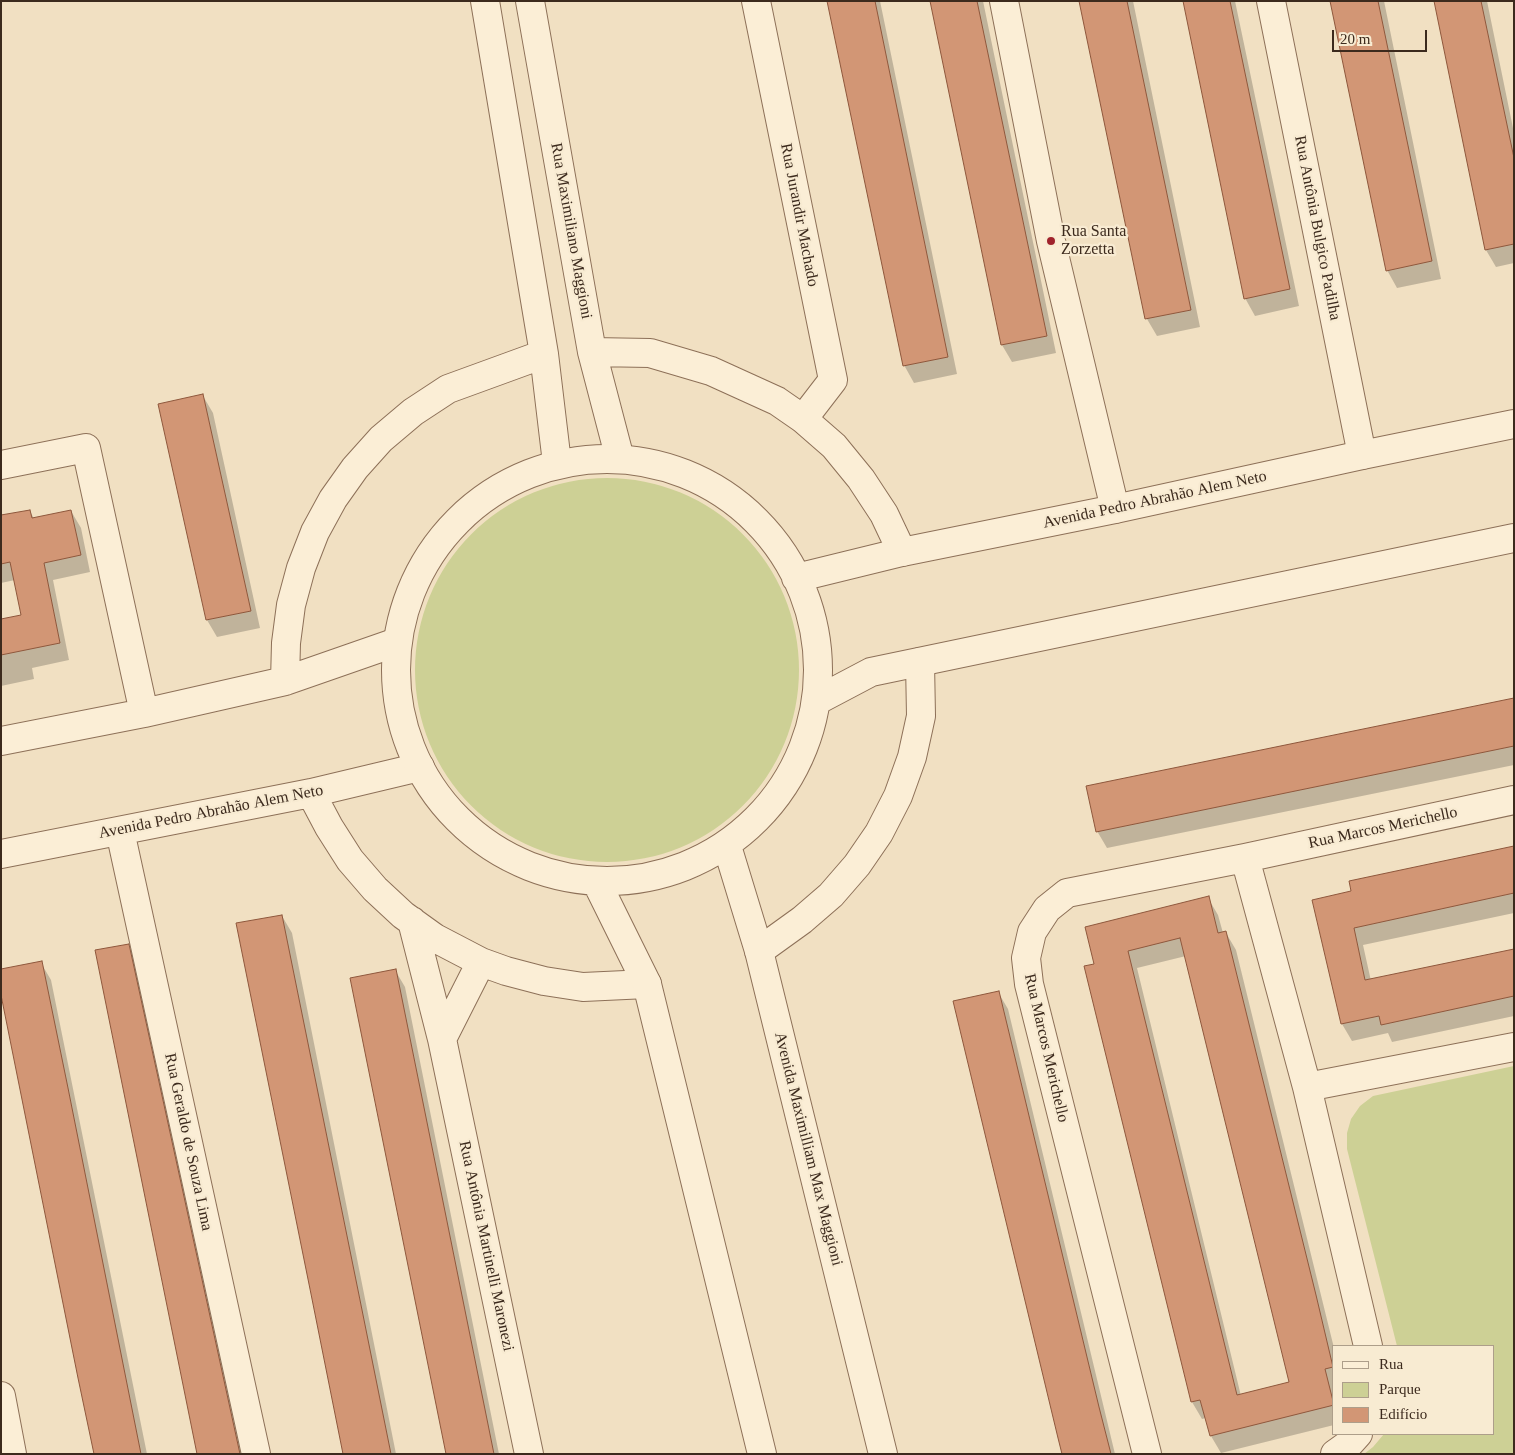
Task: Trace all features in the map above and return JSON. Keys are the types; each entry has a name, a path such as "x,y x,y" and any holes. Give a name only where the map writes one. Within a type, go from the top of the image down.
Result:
{"street":[{"path":"485,1 544,354 557,463"},
{"name":"Rua Maximiliano Maggioni","path":"530,1 592,352 620,459"},
{"name":"Rua Jurandir Machado","path":"756,1 833,380 803,419"},
{"path":"1004,1 1052,241 1115,509"},
{"name":"Rua Antônia Bulgico Padilha","path":"1271,1 1362,455"},
{"path":"592,352 650,353 711,371 777,401 803,419 834,446 861,479 884,514 902,552"},
{"path":"285,681 287,634 291,605 301,568 315,532 333,499 355,468 381,439 407,417 448,389 544,354"},
{"name":"Avenida Pedro Abrahão Alem Neto","path":"796,578 902,552 1115,509 1514,424"},
{"path":"1,466 86,448 144,714"},
{"path":"620,459 666,468 711,486 737,504 760,526 780,550 796,578 808,607 815,638 818,669 816,701 809,732 798,761 782,788 762,813 727,846 663,876 596,881 565,876 536,868 500,851 481,838 458,818 436,794 420,767 406,737 398,703 395,674 397,642 403,611 414,581 430,553 449,528 473,506 498,488 557,463 578,460 620,459"},
{"path":"816,701 871,672 1514,538"},
{"path":"1,741 144,714 285,681 397,642"},
{"path":"759,951 802,920 831,895 857,865 879,833 898,796 912,757 921,716 920,662"},
{"name":"Avenida Pedro Abrahão Alem Neto","path":"1,854 311,793 420,767"},
{"path":"311,793 329,827 350,860 375,889 435,938 481,962 544,981 583,987 646,984"},
{"name":"Rua Marcos Merichello","path":"1147,1454 1029,984 1026,958 1032,932 1047,909 1068,892 1245,858 1514,800"},
{"name":"Rua Geraldo de Souza Lima","path":"120,831 256,1454"},
{"name":"Avenida Maximilliam Max Maggioni","path":"727,846 759,951 884,1454"},
{"path":"1245,858 1307,1087 1368,1345"},
{"path":"596,881 646,984 762,1454"},
{"name":"Rua Antônia Martinelli Maronezi","path":"412,921 442,1039 529,1454"},
{"path":"442,1039 481,962"},
{"path":"1307,1087 1514,1046"},
{"path":"1,1396 12,1454"},
{"path":"1335,1454 1349,1444 1357,1435"}],"green space":[{"path":"607,478 644,482 663,486 680,493 714,511 743,534 766,563 791,614 798,651 799,670 795,707 791,726 784,743 766,777 743,806 714,829 663,854 626,861 607,862 570,858 551,854 534,847 500,829 471,806 448,777 423,726 416,689 415,670 419,633 423,614 430,597 448,563 471,534 500,511 551,486 588,479"},
{"path":"1514,1066 1514,1454 1364,1454 1383,1435 1495,1435 1495,1345 1397,1345 1347,1149 1347,1133 1351,1119 1360,1106 1373,1096"}],"building":[{"path":"827,1 875,1 948,357 903,366"},
{"path":"930,1 977,1 1047,336 1001,345"},
{"path":"1079,1 1127,1 1191,310 1145,319"},
{"path":"1183,1 1230,1 1290,289 1244,299"},
{"path":"1330,1 1378,1 1432,261 1386,271"},
{"path":"1434,1 1481,1 1514,158 1514,244 1485,250"},
{"path":"203,394 251,611 206,620 158,404"},
{"path":"30,510 32,518 71,510 81,555 44,563 60,643 1,655 1,619 21,615 10,562 1,564 1,515"},
{"path":"1514,698 1514,746 1096,832 1086,786"},
{"path":"1514,846 1514,893 1354,928 1365,980 1514,949 1514,996 1381,1025 1379,1016 1341,1024 1312,900 1351,891 1349,881"},
{"path":"1209,896 1218,933 1226,931 1316,1295 1332,1363 1332,1367 1325,1369 1332,1397 1332,1406 1210,1436 1200,1400 1191,1402 1084,966 1094,964 1085,927","holes":["1180,938 1289,1382 1237,1395 1128,951"]},
{"path":"282,915 391,1454 343,1454 236,923"},
{"path":"129,944 240,1454 197,1454 95,950"},
{"path":"42,961 141,1454 94,1454 1,995 1,969"},
{"path":"396,969 494,1454 446,1454 350,978"},
{"path":"999,991 1111,1454 1062,1454 1058,1438 953,1001"}],"place":[{"name":"Rua Santa Zorzetta","path":"1051,241"}]}
